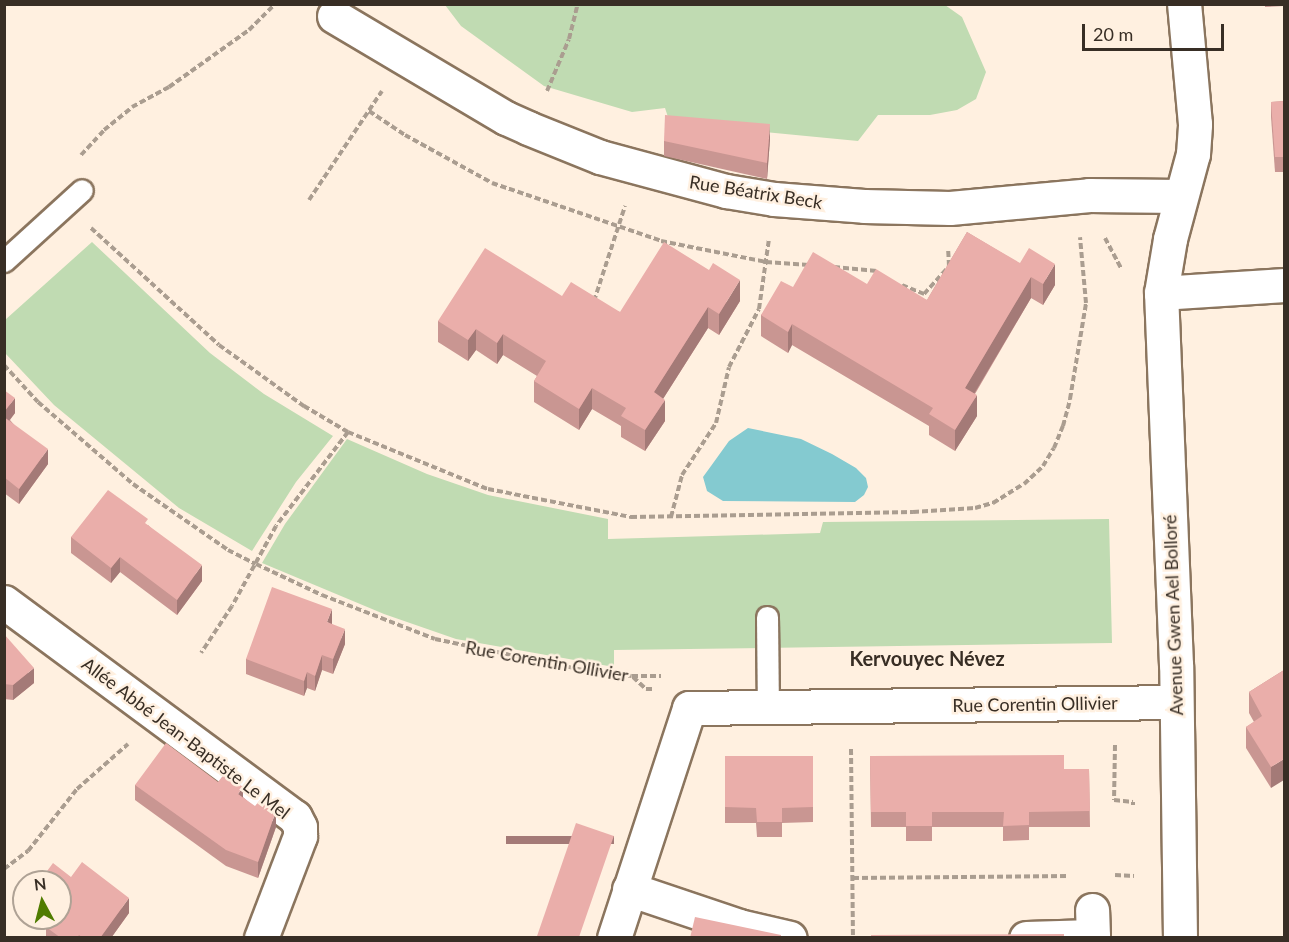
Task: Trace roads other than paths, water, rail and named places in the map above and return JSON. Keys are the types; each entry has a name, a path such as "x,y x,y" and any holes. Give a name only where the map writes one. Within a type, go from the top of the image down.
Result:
{"street":[{"name":"Avenue Gwen Ael Bolloré","path":"1180,938 1176,702 1161,293 1180,196 1192,154 1195,124 1184,4"},
{"name":"Rue Béatrix Beck","path":"334,16 403,58 528,128 600,157 688,183 774,198 864,206 950,208 1089,195 1180,196"},
{"path":"1161,293 1284,285"},
{"name":"Allée Abbé Jean-Baptiste Le Mel","path":"4,602 295,817 300,827 297,846 261,938"},
{"name":"Rue Corentin Ollivier","path":"614,938 689,708 1176,702"},
{"path":"629,889 739,926 790,938"},
{"path":"1026,938 1093,936 1092,910"}],"lane":[{"path":"4,261 82,190"},
{"path":"766,617 768,707"}],"water":[{"path":"748,428 801,439 832,454 856,468 866,478 868,487 864,495 855,502 723,501 707,491 703,477 729,441"}],"district":[{"name":"Kervouyec Névez","path":"927,658"}]}
